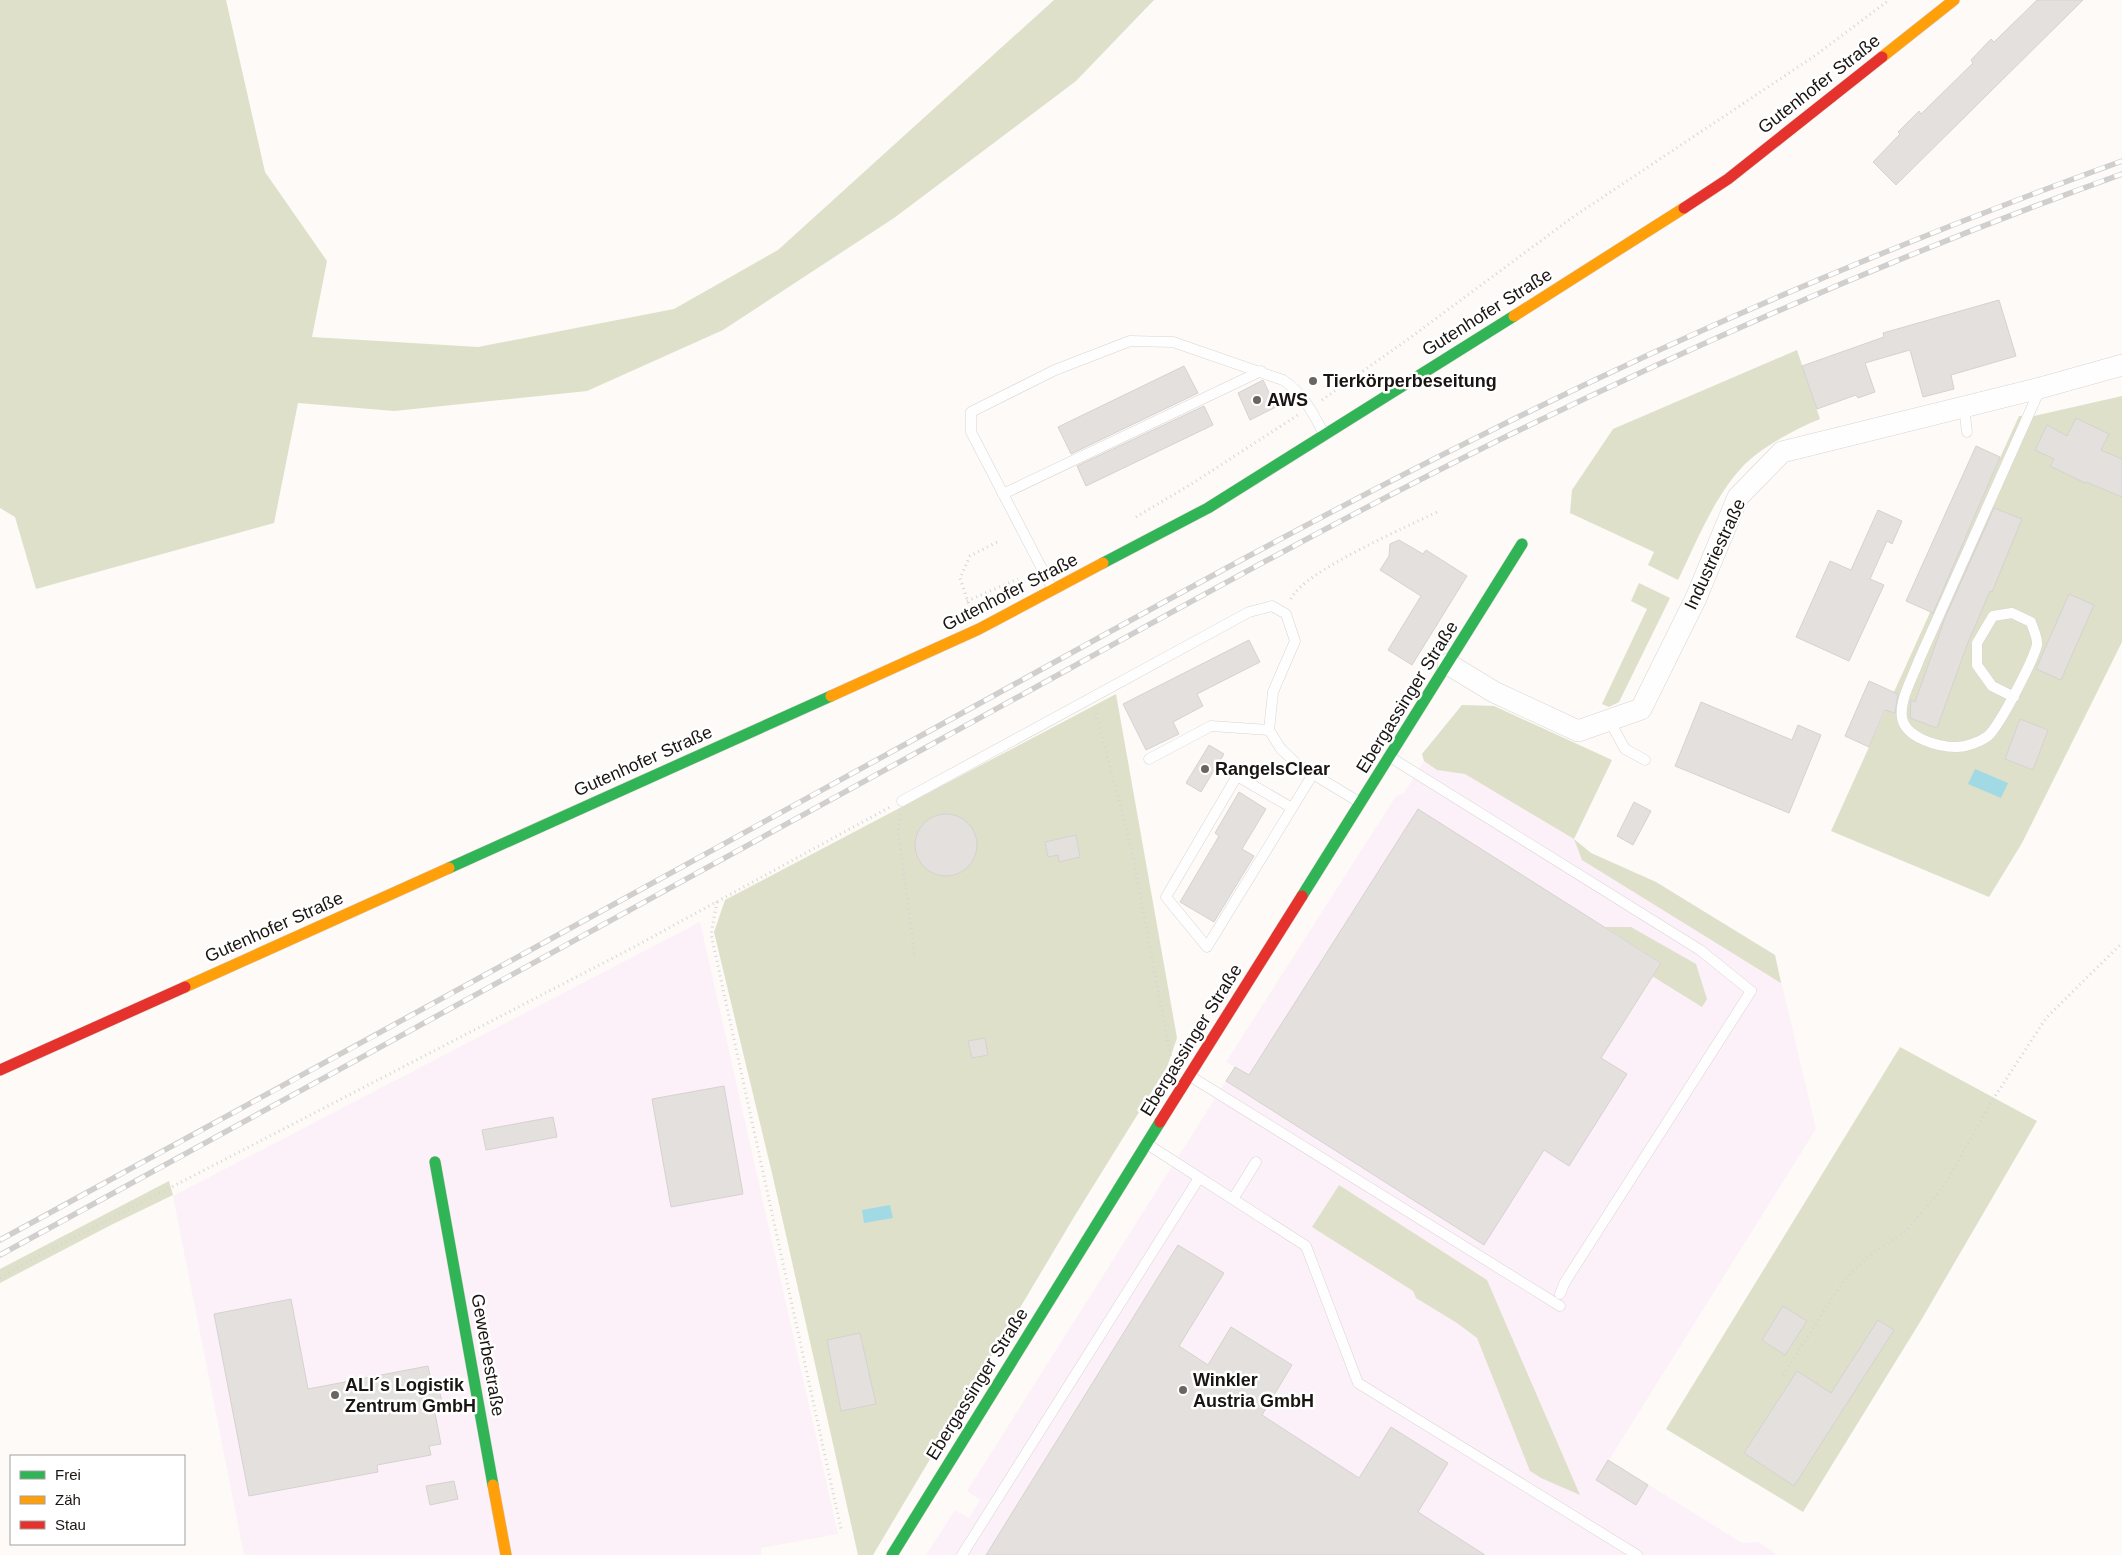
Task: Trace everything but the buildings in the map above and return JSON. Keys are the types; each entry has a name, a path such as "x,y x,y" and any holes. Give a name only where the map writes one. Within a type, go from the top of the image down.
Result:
{"street":[{"name":"Gutenhofer Straße","path":"0,1070 979,629 1208,508 1728,179 1954,0"},
{"name":"Industriestraße","path":"1448,664 1494,692 1578,731 1641,709 1696,598 1738,497 1782,452 2040,388 2122,365"},
{"name":"Ebergassinger Straße","path":"892,1555 1146,1144 1522,544"},
{"name":"Gewerbestraße","path":"435,1162 506,1555"}],"lane":[{"path":"1054,590 972,432 972,412 1055,370 1130,341 1173,342 1274,375 1294,387 1310,407 1325,434"},
{"path":"1003,494 1261,371"},
{"path":"2014,697 1992,686 1977,665 1977,643 1993,616 2012,613 2031,622 2037,643 2014,697 1989,735 1973,744 1957,747 1939,745 1914,735 1904,725 1902,716 1902,705 1919,660 2040,388"},
{"path":"1964,406 1967,432"},
{"path":"902,801 1249,612 1272,606 1286,614 1295,641 1272,692 1270,730 1280,749 1298,765 1360,802"},
{"path":"1609,720 1625,749 1646,760"},
{"path":"1150,759 1211,726 1270,730"},
{"path":"1389,757 1700,950 1751,992 1564,1282 1560,1294"},
{"path":"1292,808 1237,776 1166,897 1207,948 1313,774"},
{"path":"1189,1076 1560,1306"},
{"path":"1146,1144 1306,1246 1358,1383 1637,1555"},
{"path":"1233,1199 1256,1162"},
{"path":"962,1555 1199,1178"}],"path":[{"path":"1130,520 1193,483 1348,382 1573,217 1816,55 1889,0"},
{"path":"1286,614 1294,593 1325,569 1439,511"},
{"path":"979,629 960,578 970,556 999,541"},
{"path":"967,601 996,590 1041,568"},
{"path":"1092,698 1131,847 1173,1064 1189,1076"},
{"path":"0,1278 33,1259 634,947 902,801"},
{"path":"902,801 898,831 915,958"},
{"path":"717,901 711,934 841,1529"},
{"path":"1783,1376 1844,1280 1869,1256 1907,1230 1944,1186 1992,1101 2046,1018 2122,943"}],"shaded area":[{"path":"1462,705 1494,706 1612,760 1574,839 1591,853 1656,882 1775,955 1816,1129 1609,1460 1742,1543 1758,1542 1778,1555 926,1555 955,1510 969,1518 980,1500 967,1491 1226,1081 1234,1086 1242,1071 1226,1062 1396,796 1404,793 1424,761 1422,754"},
{"path":"700,922 838,1534 761,1548 761,1555 244,1555 173,1196"}],"green space":[{"path":"0,0 226,0 265,172 327,261 312,337 478,347 674,309 778,250 1054,0 1154,0 1076,81 894,218 723,330 587,391 394,411 298,403 274,523 36,589 15,517 0,508"},
{"path":"1797,350 1820,419 1780,438 1745,464 1715,504 1678,580 1648,565 1654,552 1570,513 1572,490 1613,429"},
{"path":"2122,396 2122,642 2022,843 1989,897 1831,831 2019,416 2034,416"},
{"path":"1639,583 1670,598 1619,702 1609,707 1602,704 1647,609 1631,601"},
{"path":"1116,694 1177,1038 1167,1067 1074,1217 873,1555 858,1555 772,1173 714,932 725,900"},
{"path":"1462,705 1494,706 1612,760 1574,839 1465,774 1437,770 1424,761 1422,754"},
{"path":"1574,839 1591,853 1656,882 1775,955 1781,983 1582,860"},
{"path":"1605,927 1631,927 1696,964 1707,999 1702,1007 1652,976 1660,962"},
{"path":"1900,1047 2037,1121 1920,1322 1803,1512 1666,1429"},
{"path":"169,1181 173,1195 0,1283 0,1269"},
{"path":"1339,1185 1487,1280 1580,1495 1541,1478 1530,1471 1477,1338 1457,1323 1416,1298 1413,1291 1312,1227"}],"water":[{"path":"1975,769 2008,783 2001,798 1968,784"},
{"path":"890,1205 893,1218 864,1223 862,1210"}],"railway":[{"path":"0,1240 1342,506 1562,396 1719,323 1959,222 2122,161"},
{"path":"0,1255 1208,592 1423,478 1572,405 1805,299 1962,234 2122,174"}],"traffic: fast":[{"path":"1103,563 1208,508 1514,316"},
{"path":"1302,896 1522,544"},
{"path":"449,868 831,696"},
{"path":"892,1555 1160,1122"},
{"path":"435,1162 493,1485"}],"traffic: slow":[{"path":"1882,57 1954,0"},
{"path":"1514,316 1684,208"},
{"path":"831,696 979,629 1103,563"},
{"path":"185,987 449,868"},
{"path":"493,1485 506,1555"}],"traffic: jam":[{"path":"1684,208 1728,179 1882,57"},
{"path":"1160,1122 1302,896"},
{"path":"0,1070 185,987"}],"place":[{"name":"Tierkörperbeseitung","path":"1313,381"},
{"name":"AWS","path":"1257,400"},
{"name":"RangeIsClear","path":"1205,769"},
{"name":"Winkler Austria GmbH","path":"1183,1390"},
{"name":"ALI´s Logistik Zentrum GmbH","path":"335,1395"}]}
